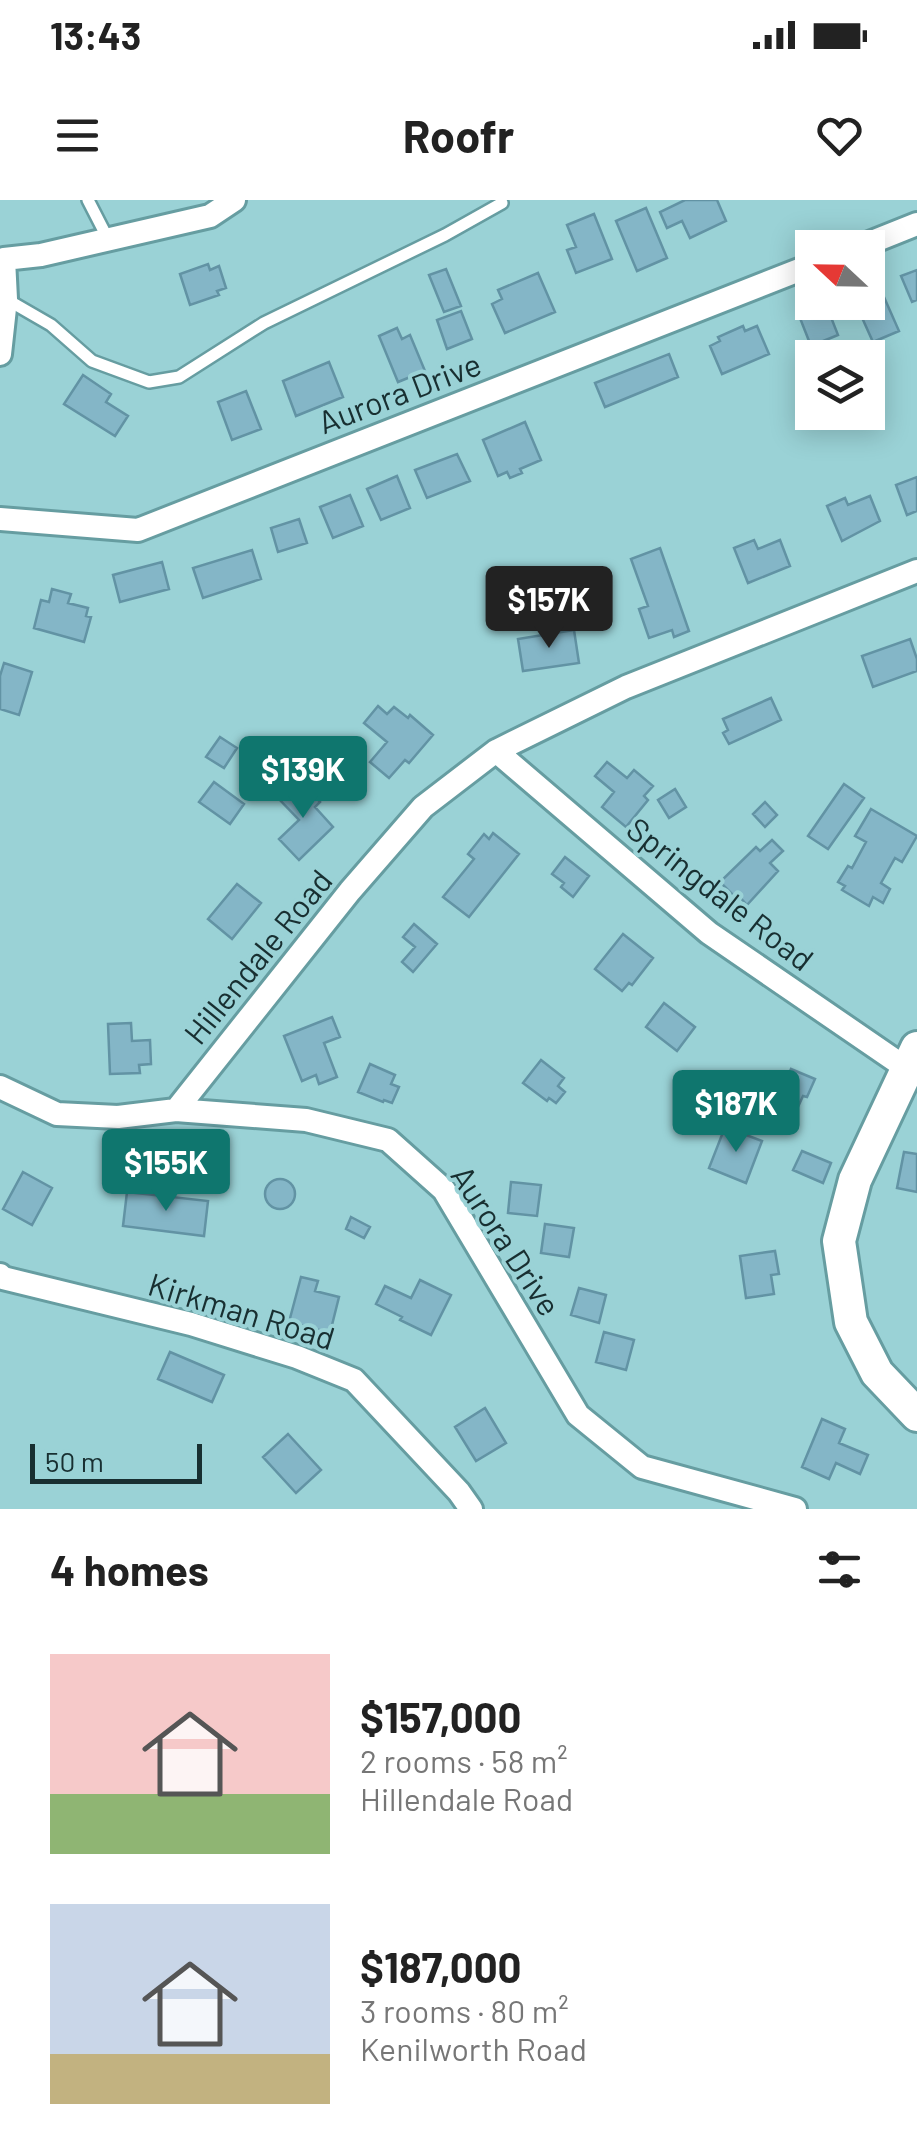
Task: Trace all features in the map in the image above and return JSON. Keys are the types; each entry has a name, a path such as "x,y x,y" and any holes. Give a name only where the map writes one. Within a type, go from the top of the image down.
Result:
{"street":[{"path":"0,354 6,299 2,258 40,255 210,216 234,200"},
{"path":"885,237 917,224"},
{"name":"Aurora Drive","path":"0,520 138,530 795,272"},
{"name":"Hillendale Road","path":"176,1110 350,892 423,808 496,751 626,687 917,571"},
{"name":"Springdale Road","path":"496,751 708,933 913,1062"},
{"path":"913,1062 855,1180 840,1241 851,1322 877,1372 917,1415"},
{"name":"Aurora Drive","path":"0,1088 57,1114 118,1117 176,1110 306,1120 388,1140 444,1190 578,1415 642,1467 795,1509"},
{"name":"Kirkman Road","path":"0,1275 191,1324 297,1357 354,1380 459,1492 470,1509"}],"lane":[{"path":"88,200 108,240"},
{"path":"6,299 51,326 92,361 149,382 179,377 264,323 502,203"}],"building":[{"path":"685,200 717,200 726,221 690,238 682,221 667,228 660,212"},
{"path":"646,208 667,258 637,271 616,221"},
{"path":"594,214 612,259 576,273 567,250 576,247 567,225"},
{"path":"208,264 210,270 219,266 226,288 217,291 219,295 190,305 180,274"},
{"path":"446,269 461,306 444,312 429,275"},
{"path":"917,270 917,300 912,302 901,276"},
{"path":"538,273 555,312 505,333 492,304 502,299 498,290"},
{"path":"885,299 899,331 872,340 863,320 885,320"},
{"path":"461,311 472,339 447,349 437,320"},
{"path":"801,320 832,320 838,335 809,340"},
{"path":"743,326 745,331 757,326 769,354 722,374 710,346 720,341 718,337"},
{"path":"397,328 402,339 410,335 425,371 398,382 379,336"},
{"path":"669,354 678,377 605,407 595,383"},
{"path":"329,362 343,397 296,416 283,381"},
{"path":"83,375 111,394 106,402 128,416 115,436 64,404"},
{"path":"246,391 261,429 232,440 218,402"},
{"path":"525,422 541,460 510,478 507,472 498,476 483,440"},
{"path":"457,454 470,481 427,498 415,470"},
{"path":"397,476 410,508 381,520 367,489"},
{"path":"917,477 917,511 907,515 896,485"},
{"path":"350,495 363,526 333,538 320,507"},
{"path":"870,496 880,521 842,541 827,506 845,498 848,505"},
{"path":"299,519 307,543 278,552 271,528"},
{"path":"754,540 758,549 780,540 790,566 748,583 734,548"},
{"path":"660,548 689,631 674,637 672,630 649,638 639,609 648,606 631,559"},
{"path":"252,550 261,579 203,598 193,568"},
{"path":"162,562 169,589 120,602 113,575"},
{"path":"52,589 71,594 68,603 88,608 86,616 91,617 84,642 34,628 41,600 49,602"},
{"path":"574,630 579,663 523,671 518,639"},
{"path":"910,639 917,671 873,687 862,656"},
{"path":"4,663 32,672 19,715 0,709"},
{"path":"771,698 781,720 729,744 723,733 728,730 723,719"},
{"path":"378,706 387,714 394,707 408,718 410,715 433,735 409,763 405,760 389,778 370,762 387,742 364,723"},
{"path":"220,737 237,748 224,768 206,757"},
{"path":"607,762 627,778 634,770 653,786 644,796 648,800 626,827 602,807 614,792 595,776"},
{"path":"214,782 244,804 230,824 199,802"},
{"path":"292,784 299,791 305,786 320,802 315,807 333,827 299,860 279,839 299,820 278,798"},
{"path":"844,784 864,798 828,849 808,836"},
{"path":"675,789 686,807 669,818 658,800"},
{"path":"765,802 777,815 765,827 753,814"},
{"path":"871,809 917,836 902,862 895,858 881,883 890,889 883,903 873,897 869,906 842,890 845,886 838,882 848,866 852,868 866,842 855,836"},
{"path":"493,833 519,854 469,917 443,897 474,859 468,854 484,834 489,839"},
{"path":"772,840 783,851 770,863 778,871 747,905 720,882 756,847 760,851"},
{"path":"565,857 589,876 573,897 552,874"},
{"path":"237,884 261,903 232,939 208,919"},
{"path":"414,924 437,944 413,972 402,962 415,947 403,937"},
{"path":"623,934 653,958 632,985 629,983 622,991 595,969"},
{"path":"664,1003 695,1027 677,1051 646,1027"},
{"path":"332,1017 340,1037 324,1043 337,1077 319,1084 316,1075 302,1081 284,1036"},
{"path":"131,1023 132,1041 150,1040 151,1064 139,1065 140,1073 110,1074 108,1024"},
{"path":"541,1060 564,1078 558,1086 565,1092 556,1103 523,1083"},
{"path":"370,1064 395,1075 391,1084 399,1087 392,1103 358,1092"},
{"path":"791,1069 815,1079 797,1109 778,1100"},
{"path":"725,1127 762,1141 746,1183 709,1168"},
{"path":"802,1151 831,1163 823,1183 793,1170"},
{"path":"904,1152 917,1154 917,1192 897,1188"},
{"path":"23,1172 52,1188 32,1225 3,1209"},
{"path":"280,1179 291,1183 295,1194 291,1205 280,1209 269,1205 265,1194 269,1183"},
{"path":"511,1182 541,1185 537,1216 508,1213"},
{"path":"127,1192 208,1201 204,1236 123,1226"},
{"path":"351,1217 370,1227 364,1238 346,1229"},
{"path":"545,1224 574,1228 569,1257 541,1253"},
{"path":"775,1251 779,1274 771,1275 774,1294 746,1298 740,1256"},
{"path":"301,1277 318,1281 315,1291 339,1297 330,1333 289,1322"},
{"path":"420,1280 451,1295 431,1335 376,1304 385,1286 411,1298"},
{"path":"579,1288 606,1295 599,1323 571,1315"},
{"path":"604,1332 634,1340 626,1370 596,1362"},
{"path":"170,1352 224,1375 212,1402 158,1379"},
{"path":"485,1408 506,1443 476,1461 455,1427"},
{"path":"822,1419 845,1429 839,1443 868,1455 860,1474 836,1463 829,1479 802,1467"},
{"path":"288,1434 321,1470 296,1493 263,1457"}]}
